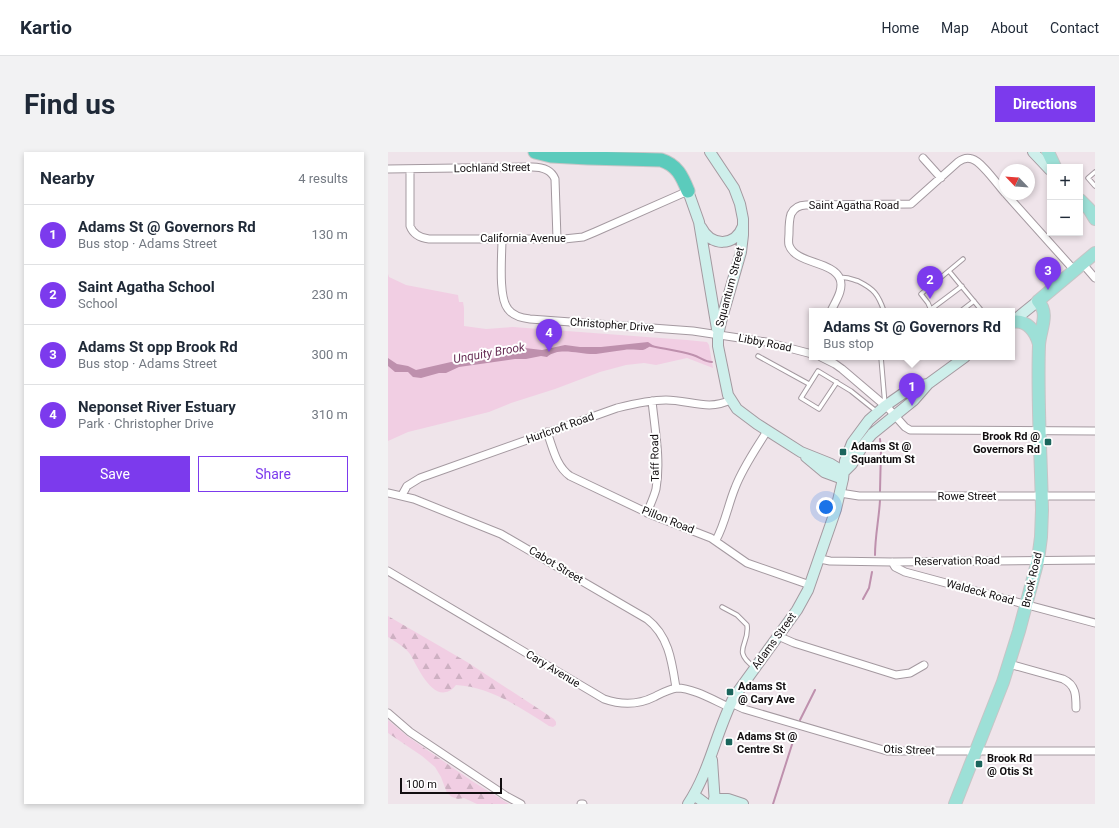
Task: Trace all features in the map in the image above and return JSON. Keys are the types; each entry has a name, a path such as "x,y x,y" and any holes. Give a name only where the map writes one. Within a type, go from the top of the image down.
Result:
{"highway":[{"path":"535,152 551,156 582,158 660,160 670,163 678,170 688,191"}],"main road":[{"name":"Squantum Street","path":"710,152 731,183 736,194 742,214 743,225 740,258 718,335"},
{"name":"Squantum Street","path":"688,191 699,222 718,335 718,346 726,389 730,400 742,413 767,431 806,454 831,464 844,476"},
{"path":"1083,203 1093,215"},
{"path":"699,222 703,231 708,237 720,242 734,238 740,232 743,225"},
{"path":"1015,320 1084,262 1095,248"},
{"name":"Brook Road","path":"955,804 1009,664 1027,604 1038,560 1041,537 1039,344 1044,313 1043,307 1038,301"},
{"path":"1015,322 1020,322 1029,326 1035,333 1039,344"},
{"name":"Adams Street","path":"844,476 869,437 918,396 928,384 958,360"},
{"name":"Adams Street","path":"691,800 703,779 730,705 800,606 820,559 840,493 847,454 861,429 881,409 908,390 928,384"},
{"path":"861,429 869,437"},
{"path":"712,802 712,763 714,748"},
{"path":"691,800 712,802 728,799 744,804"}],"street":[{"path":"923,158 941,178"},
{"name":"Saint Agatha Road","path":"839,278 831,270 799,256 791,249 789,242 789,221 791,214 796,208 802,205 908,204 917,200 961,160 966,158 973,159 979,163 999,185"},
{"name":"Lochland Street","path":"388,169 532,167 546,169 553,174 555,179 557,239"},
{"name":"California Avenue","path":"410,169 410,222 412,230 418,236 429,239 576,238 589,235 688,191"},
{"name":"Saint Agatha Road","path":"1014,200 1084,262 1095,278"},
{"name":"Christopher Drive","path":"502,238 502,298 508,310 518,317 685,330 718,335"},
{"path":"832,308 841,288 839,278"},
{"name":"Libby Road","path":"718,335 766,342 809,352"},
{"path":"827,360 838,366 881,409 895,415 905,427 913,431 1095,431"},
{"name":"Hurlcroft Road","path":"402,495 407,486 420,478 617,408 652,401 676,401 713,406 730,400"},
{"name":"Taff Road","path":"647,513 654,496 657,475 657,452 652,401"},
{"path":"716,540 740,476 767,431"},
{"name":"Pillon Road","path":"547,432 558,463 566,474 647,513 716,540 747,563 810,584"},
{"name":"Cabot Street","path":"388,492 402,495 508,537 647,619 660,631 668,648 676,688"},
{"name":"Rowe Street","path":"840,493 859,496 1095,496"},
{"name":"Reservation Road","path":"820,559 892,562 1095,560"},
{"name":"Waldeck Road","path":"892,562 895,567 905,572 1095,623"},
{"name":"Cary Avenue","path":"388,571 604,699 618,703 635,703 648,700 665,691 676,688"},
{"path":"778,636 794,643 896,675 910,673 924,665"},
{"path":"1009,664 1069,682 1075,691 1076,708"},
{"path":"676,688 690,691 730,705"},
{"name":"Otis Street","path":"730,705 882,750 898,752 1095,751"},
{"path":"388,713 410,732 506,796 521,804"}],"lane":[{"path":"1095,172 1088,178 1095,186"},
{"path":"929,308 928,303 921,294 963,259"},
{"path":"949,271 980,308"},
{"path":"839,278 849,278 870,287 877,295 883,308"},
{"path":"933,308 962,286"},
{"path":"965,308 974,301"},
{"path":"758,356 809,384"},
{"path":"881,360 881,409"},
{"path":"837,382 819,409 801,398 818,371 837,382 881,409"},
{"path":"722,606 737,615 747,625 748,631 743,648 743,655 755,668"}],"green space":[{"path":"388,274 389,277 406,285 458,295 459,302 463,302 464,326 486,329 513,327 707,342 709,345 713,368 687,358 656,365 644,363 626,365 600,372 489,412 408,432 388,441"},
{"path":"388,616 467,662 554,719 556,725 553,727 549,726 528,712 493,694 481,690 456,685 449,691 436,691 425,680 408,651 388,637"},
{"path":"388,720 407,736 472,781 509,804 477,804 464,798 458,799 452,797 447,793 441,777 435,767 422,756 388,733"}],"shaded area":[{"path":"648,342 654,346 650,346 643,350 626,350 596,354 564,351 547,357 541,356 459,367 446,373 439,373 421,378 413,377 408,372 395,372 388,366 388,358 397,364 408,366 416,370 451,362 498,358 525,348 542,350 565,345 601,347"}],"waterway":[{"name":"Unquity Brook","path":"651,346 696,356 712,362"},
{"name":"Unquity Brook","path":"880,439 880,491"},
{"name":"Unquity Brook","path":"875,555 880,500"},
{"name":"Unquity Brook","path":"863,599 869,588 872,572"},
{"name":"Unquity Brook","path":"800,720 815,690"},
{"name":"Unquity Brook","path":"773,804 796,732"}],"place":[{"name":"Adams St opp Brook Rd","path":"1048,290"},
{"name":"Saint Agatha School","path":"930,299"},
{"name":"Neponset River Estuary","path":"549,352"},
{"name":"Adams St @ Governors Rd","path":"912,406"},
{"name":"Brook Rd @ Governors Rd","path":"1048,442"},
{"name":"Adams St @ Squantum St","path":"843,452"},
{"name":"Adams St @ Cary Ave","path":"730,692"},
{"name":"Adams St @ Centre St","path":"729,742"},
{"name":"Brook Rd @ Otis St","path":"979,764"}]}
